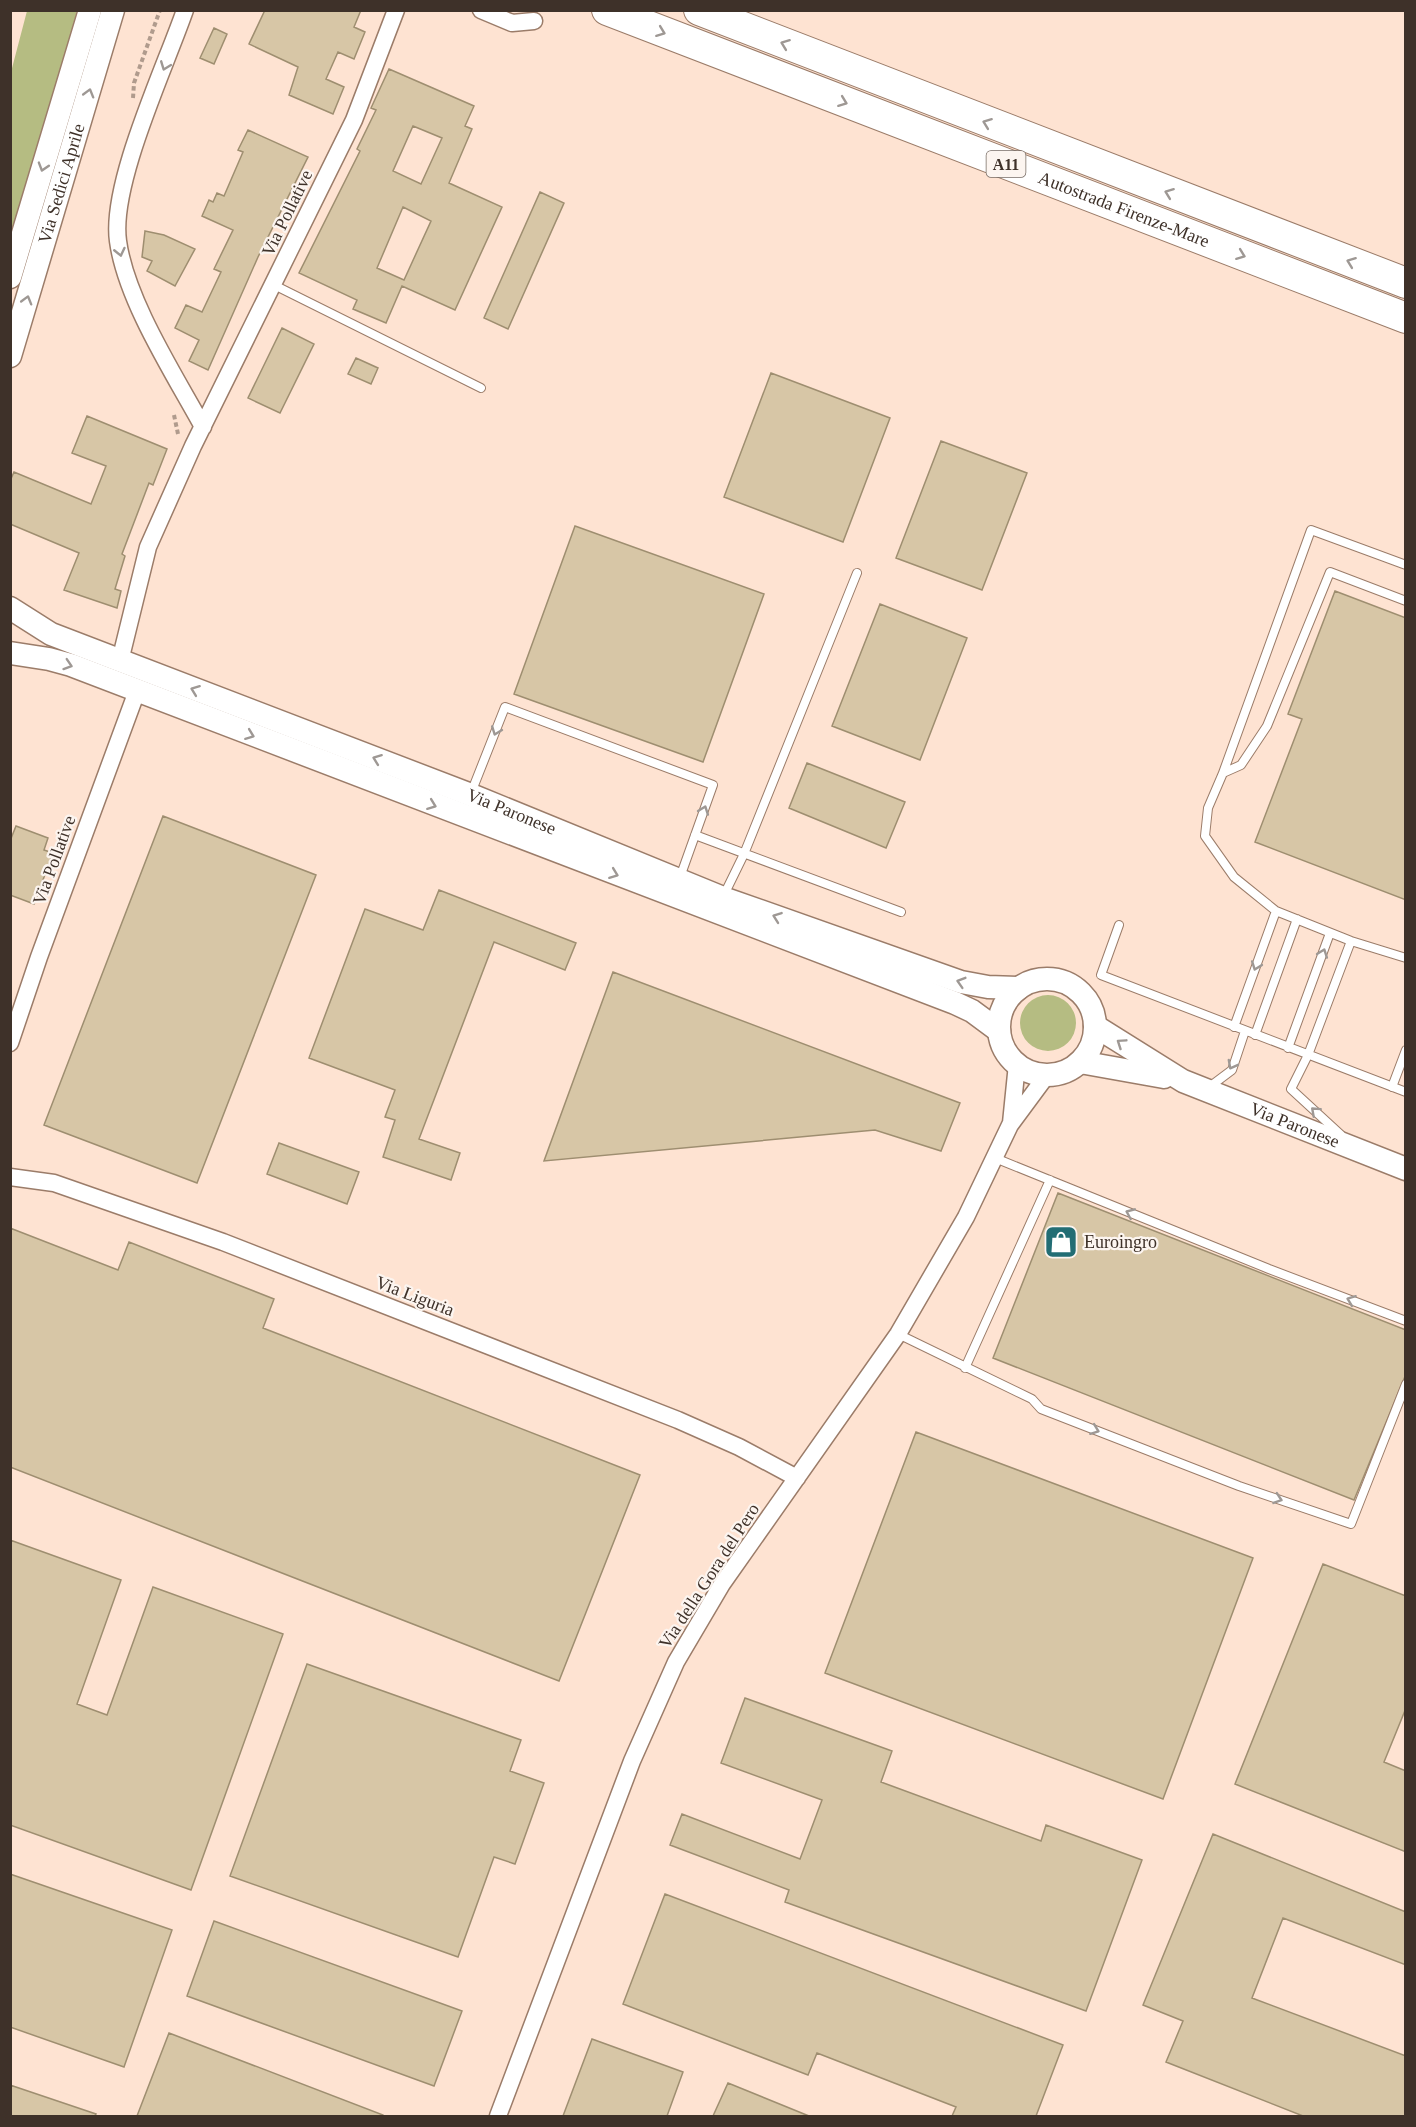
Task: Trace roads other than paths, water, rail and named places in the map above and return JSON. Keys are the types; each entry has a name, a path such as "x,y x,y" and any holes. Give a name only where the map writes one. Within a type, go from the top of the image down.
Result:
{"highway":[{"name":"Autostrada Firenze-Mare","path":"607,10 1406,318"},
{"name":"Autostrada Firenze-Mare","path":"699,10 1406,283"}],"main road":[{"name":"Via Sedici Aprile","path":"10,278 90,10"},
{"name":"Via Sedici Aprile","path":"10,356 113,10"},
{"name":"Via Paronese","path":"10,608 51,634 471,795 723,898 961,982 988,987 1019,988 1032,981 1047,979 1062,981 1075,988 1089,1005 1095,1026 1184,1081 1406,1168"},
{"name":"Via Paronese","path":"10,653 49,659 137,691 955,1003 972,1011 999,1030"},
{"path":"1019,988 1007,999 1000,1014 999,1030 1008,1055 1017,1064 1031,1072 1047,1075 1059,1074 1080,1062 1094,1040 1095,1026"},
{"name":"Via Paronese","path":"1080,1062 1184,1081"}],"street":[{"path":"185,10 140,133 118,202 117,240 133,291 203,427"},
{"name":"Via Pollative","path":"120,661 148,547 203,427 354,120 396,10"},
{"path":"481,10 512,23 534,21"},
{"name":"Via Pollative","path":"10,1043 39,957 137,691"},
{"name":"Via della Gora del Pero","path":"1010,1125 1017,1064"},
{"name":"Via della Gora del Pero","path":"498,2116 632,1761 676,1662 722,1584 898,1334 966,1217 1010,1125 1047,1075"},
{"name":"Via Liguria","path":"10,1177 54,1183 223,1242 678,1420 738,1447 796,1478"}],"lane":[{"path":"274,285 481,388"},
{"path":"1406,566 1311,530 1223,773 1208,807 1205,836 1234,877 1276,911 1350,941 1406,958"},
{"path":"1223,773 1241,765 1267,726 1330,572 1406,601"},
{"path":"723,898 744,854 857,573"},
{"path":"471,795 505,706 713,785 679,881"},
{"path":"695,835 901,912"},
{"path":"1234,1027 1276,911"},
{"path":"1255,1035 1297,919"},
{"path":"1119,925 1101,975 1406,1092"},
{"path":"1288,1048 1330,933"},
{"path":"1350,941 1308,1055 1291,1089 1358,1150"},
{"path":"1206,1090 1232,1070 1245,1031"},
{"path":"1392,1087 1406,1050"},
{"path":"994,1158 1269,1269 1406,1321"},
{"path":"965,1368 1050,1180"},
{"path":"898,1334 1032,1399 1041,1409 1239,1486 1351,1524 1406,1384"}],"place":[{"name":"Euroingro","path":"1061,1242"}]}
